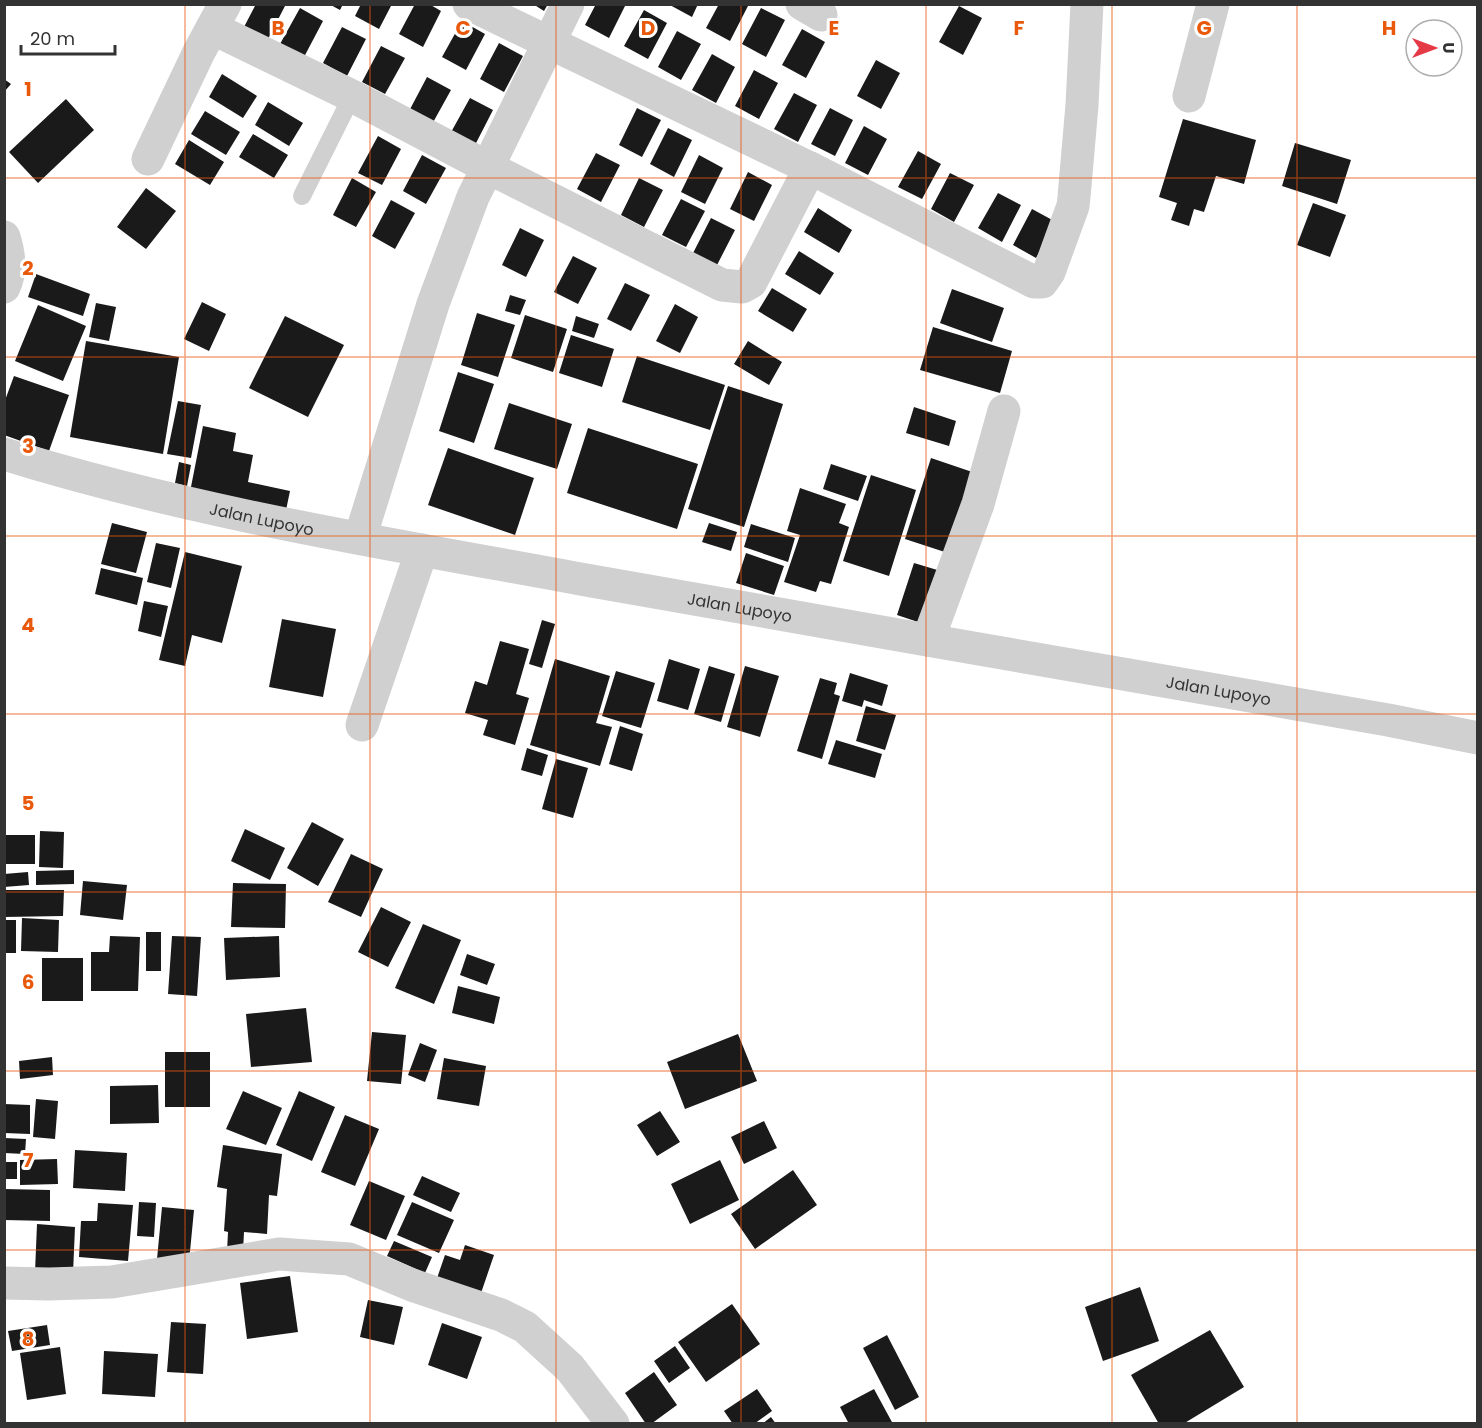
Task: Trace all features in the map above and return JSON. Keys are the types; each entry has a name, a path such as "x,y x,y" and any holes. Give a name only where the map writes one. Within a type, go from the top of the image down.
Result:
{"street":[{"path":"469,4 810,168 1029,279 1042,282 1049,272 1074,197 1087,4"},
{"path":"360,538 433,304 473,197 568,4"},
{"path":"1189,96 1213,4"},
{"path":"148,159 218,16 352,96 487,167 722,285 746,286 752,282 810,168"},
{"path":"4,237 9,256 7,280 4,287"},
{"path":"928,640 978,504 1004,411"},
{"name":"Jalan Lupoyo","path":"4,454 105,484 218,511 422,550 1388,720 1478,738"},
{"path":"362,725 422,550"},
{"path":"4,1283 112,1282 279,1254 349,1259 412,1285 501,1315 525,1328 570,1368 613,1424"}],"lane":[{"path":"302,196 352,96"}],"building":[{"path":"256,4 286,4 268,39 244,27"},
{"path":"329,4 343,4 340,10"},
{"path":"361,4 392,4 379,29 355,16"},
{"path":"415,4 429,4 441,11 423,47 399,34"},
{"path":"533,4 548,4 544,11"},
{"path":"596,4 626,4 609,38 585,25"},
{"path":"668,4 698,4 692,17"},
{"path":"719,4 749,4 730,41 706,28"},
{"path":"959,6 982,18 963,55 939,42"},
{"path":"300,8 323,21 304,57 280,44"},
{"path":"761,8 785,20 766,57 742,44"},
{"path":"644,10 667,23 648,59 624,46"},
{"path":"462,21 485,34 466,70 442,57"},
{"path":"342,27 366,39 347,76 323,63"},
{"path":"802,29 825,42 806,78 782,65"},
{"path":"677,31 701,44 681,80 658,67"},
{"path":"499,43 523,56 504,92 480,79"},
{"path":"381,46 405,58 385,94 362,82"},
{"path":"712,54 735,67 716,103 692,90"},
{"path":"876,60 900,73 881,109 857,96"},
{"path":"754,70 778,83 759,119 735,106"},
{"path":"222,74 257,96 243,118 209,97"},
{"path":"427,77 451,90 431,126 408,113"},
{"path":"4,79 11,84 4,92"},
{"path":"794,93 817,105 798,142 774,129"},
{"path":"470,98 493,110 474,147 450,134"},
{"path":"66,99 94,130 38,183 9,152"},
{"path":"268,102 303,123 289,146 255,125"},
{"path":"637,108 661,120 642,157 619,145"},
{"path":"830,108 853,120 835,156 811,144"},
{"path":"205,111 240,132 226,155 191,134"},
{"path":"1183,119 1256,140 1244,184 1216,176 1204,212 1194,209 1189,226 1171,220 1177,203 1159,197"},
{"path":"864,126 887,139 868,175 845,163"},
{"path":"668,128 692,140 674,177 650,164"},
{"path":"253,134 288,155 274,178 239,157"},
{"path":"378,136 401,149 382,185 358,173"},
{"path":"189,140 224,162 210,185 175,164"},
{"path":"1295,143 1351,160 1337,204 1282,186"},
{"path":"918,151 941,164 922,199 898,187"},
{"path":"596,153 620,165 601,202 577,189"},
{"path":"422,155 446,168 426,204 403,191"},
{"path":"699,155 723,168 705,204 681,192"},
{"path":"748,172 772,185 754,221 730,209"},
{"path":"950,173 974,185 954,222 931,209"},
{"path":"352,178 376,192 356,227 333,215"},
{"path":"639,178 663,190 644,227 621,215"},
{"path":"146,188 176,211 146,249 117,227"},
{"path":"998,193 1021,205 1002,242 978,228"},
{"path":"681,199 705,211 686,247 662,235"},
{"path":"391,200 415,213 395,249 372,236"},
{"path":"1313,203 1346,215 1330,257 1297,245"},
{"path":"818,208 852,230 839,253 804,232"},
{"path":"1032,209 1056,222 1036,258 1013,245"},
{"path":"711,218 735,230 716,267 692,255"},
{"path":"520,228 544,240 526,277 502,265"},
{"path":"799,251 834,273 820,295 785,274"},
{"path":"573,256 597,268 578,304 554,292"},
{"path":"36,274 90,294 83,316 28,297"},
{"path":"625,283 650,295 631,331 607,319"},
{"path":"772,288 807,309 793,332 758,311"},
{"path":"952,289 1004,308 992,342 940,323"},
{"path":"510,295 526,300 520,315 505,311"},
{"path":"202,302 226,314 209,351 184,339"},
{"path":"96,303 116,307 109,341 89,337"},
{"path":"675,304 698,317 680,353 656,341"},
{"path":"38,305 86,326 63,381 15,361"},
{"path":"477,313 515,325 498,377 461,365"},
{"path":"525,315 567,329 553,372 511,358"},
{"path":"285,316 344,345 308,417 249,388"},
{"path":"576,316 599,324 594,338 572,331"},
{"path":"933,327 1012,351 1000,393 920,370"},
{"path":"571,335 614,349 602,387 559,373"},
{"path":"86,341 179,357 163,454 70,437"},
{"path":"748,341 782,362 769,385 734,364"},
{"path":"637,356 725,385 710,430 622,402"},
{"path":"458,372 494,384 474,443 439,431"},
{"path":"14,376 69,395 49,451 4,435 4,403"},
{"path":"728,386 783,404 744,527 688,509"},
{"path":"178,401 201,405 191,458 167,454"},
{"path":"509,403 572,424 557,469 494,449"},
{"path":"914,407 956,421 949,446 906,433"},
{"path":"203,426 236,433 233,451 253,455 248,482 290,491 285,515 189,497"},
{"path":"588,428 698,464 677,529 567,493"},
{"path":"448,448 534,478 515,535 428,505"},
{"path":"931,458 984,476 957,556 905,539"},
{"path":"179,462 191,465 187,486 175,483"},
{"path":"831,464 867,476 858,501 823,489"},
{"path":"871,475 916,490 889,576 843,561"},
{"path":"800,488 846,504 839,523 849,527 831,584 820,581 816,592 784,582 800,535 787,531"},
{"path":"112,523 147,532 136,573 101,564"},
{"path":"709,523 737,532 731,551 702,542"},
{"path":"751,524 795,538 788,562 744,547"},
{"path":"156,543 180,548 171,588 147,582"},
{"path":"185,552 242,566 222,643 192,635 185,666 159,660"},
{"path":"746,553 784,566 774,595 736,583"},
{"path":"914,563 944,572 927,625 897,615"},
{"path":"101,568 143,578 137,605 95,594"},
{"path":"144,601 168,606 161,637 138,631"},
{"path":"282,619 336,629 323,697 269,687"},
{"path":"542,620 555,624 542,668 529,664"},
{"path":"500,641 529,649 516,694 529,698 515,745 483,735 488,720 465,713 475,681 487,685"},
{"path":"555,659 610,676 596,723 612,727 600,766 530,745"},
{"path":"669,659 700,669 688,710 657,701"},
{"path":"709,666 735,674 721,722 694,714"},
{"path":"745,666 779,676 760,737 727,727"},
{"path":"616,671 655,683 641,728 602,716"},
{"path":"850,673 888,685 882,706 864,700 862,707 842,701"},
{"path":"820,678 837,683 834,694 840,696 822,759 797,751"},
{"path":"866,706 896,715 885,750 856,741"},
{"path":"620,726 643,734 632,771 609,764"},
{"path":"836,740 882,754 875,778 828,764"},
{"path":"527,748 548,755 542,776 521,770"},
{"path":"556,759 588,768 573,818 542,809"},
{"path":"312,822 344,839 318,886 287,868"},
{"path":"245,829 285,848 270,880 231,861"},
{"path":"40,831 64,832 63,868 39,867"},
{"path":"4,835 35,835 35,864 4,864"},
{"path":"351,854 383,869 361,917 328,902"},
{"path":"74,870 74,884 36,885 36,871"},
{"path":"28,872 29,885 4,887 4,874"},
{"path":"83,881 127,885 123,920 80,915"},
{"path":"233,883 286,884 285,928 231,927"},
{"path":"4,890 64,890 63,916 4,917"},
{"path":"381,907 411,922 388,967 358,952"},
{"path":"22,918 59,920 58,952 21,951"},
{"path":"4,920 16,920 16,953 4,953"},
{"path":"423,924 461,940 434,1004 395,988"},
{"path":"146,932 161,932 161,971 146,971"},
{"path":"110,936 140,937 138,991 91,991 91,952 109,952"},
{"path":"172,936 201,937 197,996 168,994"},
{"path":"279,936 280,977 226,980 224,938"},
{"path":"467,954 495,964 487,985 460,975"},
{"path":"42,958 83,958 83,1001 42,1001"},
{"path":"458,986 500,997 494,1024 452,1013"},
{"path":"306,1008 312,1062 251,1067 246,1014"},
{"path":"372,1032 406,1035 401,1084 367,1081"},
{"path":"738,1034 757,1081 685,1109 667,1062"},
{"path":"420,1043 437,1050 425,1082 408,1075"},
{"path":"165,1052 210,1052 210,1107 165,1107"},
{"path":"52,1057 53,1075 20,1079 19,1061"},
{"path":"444,1058 486,1066 479,1106 437,1099"},
{"path":"158,1085 159,1123 110,1124 110,1086"},
{"path":"243,1091 282,1108 266,1145 226,1129"},
{"path":"299,1091 335,1107 312,1161 276,1145"},
{"path":"36,1099 58,1101 55,1139 33,1137"},
{"path":"4,1104 30,1105 30,1134 4,1133"},
{"path":"660,1111 680,1142 657,1156 637,1125"},
{"path":"345,1115 379,1129 355,1186 321,1172"},
{"path":"764,1121 777,1148 744,1164 731,1137"},
{"path":"4,1138 26,1139 25,1154 4,1153"},
{"path":"223,1145 282,1154 277,1196 269,1195 267,1234 244,1232 243,1252 227,1252 228,1232 224,1231 227,1189 217,1187"},
{"path":"75,1150 127,1153 125,1191 73,1188"},
{"path":"57,1159 58,1184 20,1185 20,1160"},
{"path":"720,1160 739,1200 690,1224 671,1184"},
{"path":"4,1162 17,1162 17,1179 4,1179"},
{"path":"793,1170 817,1205 755,1249 731,1214"},
{"path":"422,1176 460,1193 451,1212 413,1195"},
{"path":"369,1181 405,1196 386,1240 350,1225"},
{"path":"4,1189 50,1190 50,1221 4,1220"},
{"path":"139,1202 156,1203 154,1237 137,1236"},
{"path":"412,1202 454,1220 439,1253 397,1235"},
{"path":"98,1203 133,1205 128,1261 79,1257 81,1221 97,1221"},
{"path":"162,1207 194,1210 189,1262 157,1259"},
{"path":"37,1224 75,1227 73,1274 35,1272"},
{"path":"394,1241 432,1257 425,1273 387,1256"},
{"path":"465,1245 494,1255 480,1296 435,1284 445,1255 460,1260"},
{"path":"290,1276 298,1332 247,1339 240,1283"},
{"path":"1140,1287 1159,1341 1103,1361 1085,1307"},
{"path":"368,1300 403,1307 394,1345 360,1337"},
{"path":"732,1304 760,1344 706,1382 678,1342"},
{"path":"171,1322 206,1324 203,1374 167,1372"},
{"path":"442,1323 482,1337 467,1379 428,1365"},
{"path":"47,1325 50,1345 12,1351 8,1331"},
{"path":"1210,1330 1244,1387 1183,1424 1159,1424 1131,1375"},
{"path":"887,1335 919,1397 895,1410 863,1348"},
{"path":"675,1346 690,1368 669,1383 654,1361"},
{"path":"60,1347 66,1394 27,1400 20,1353"},
{"path":"104,1351 158,1354 155,1397 102,1394"},
{"path":"654,1372 677,1405 651,1424 646,1424 625,1393"},
{"path":"757,1389 772,1411 754,1424 733,1424 724,1411"},
{"path":"874,1389 893,1424 849,1424 840,1407"},
{"path":"771,1417 776,1424 762,1424"}]}
